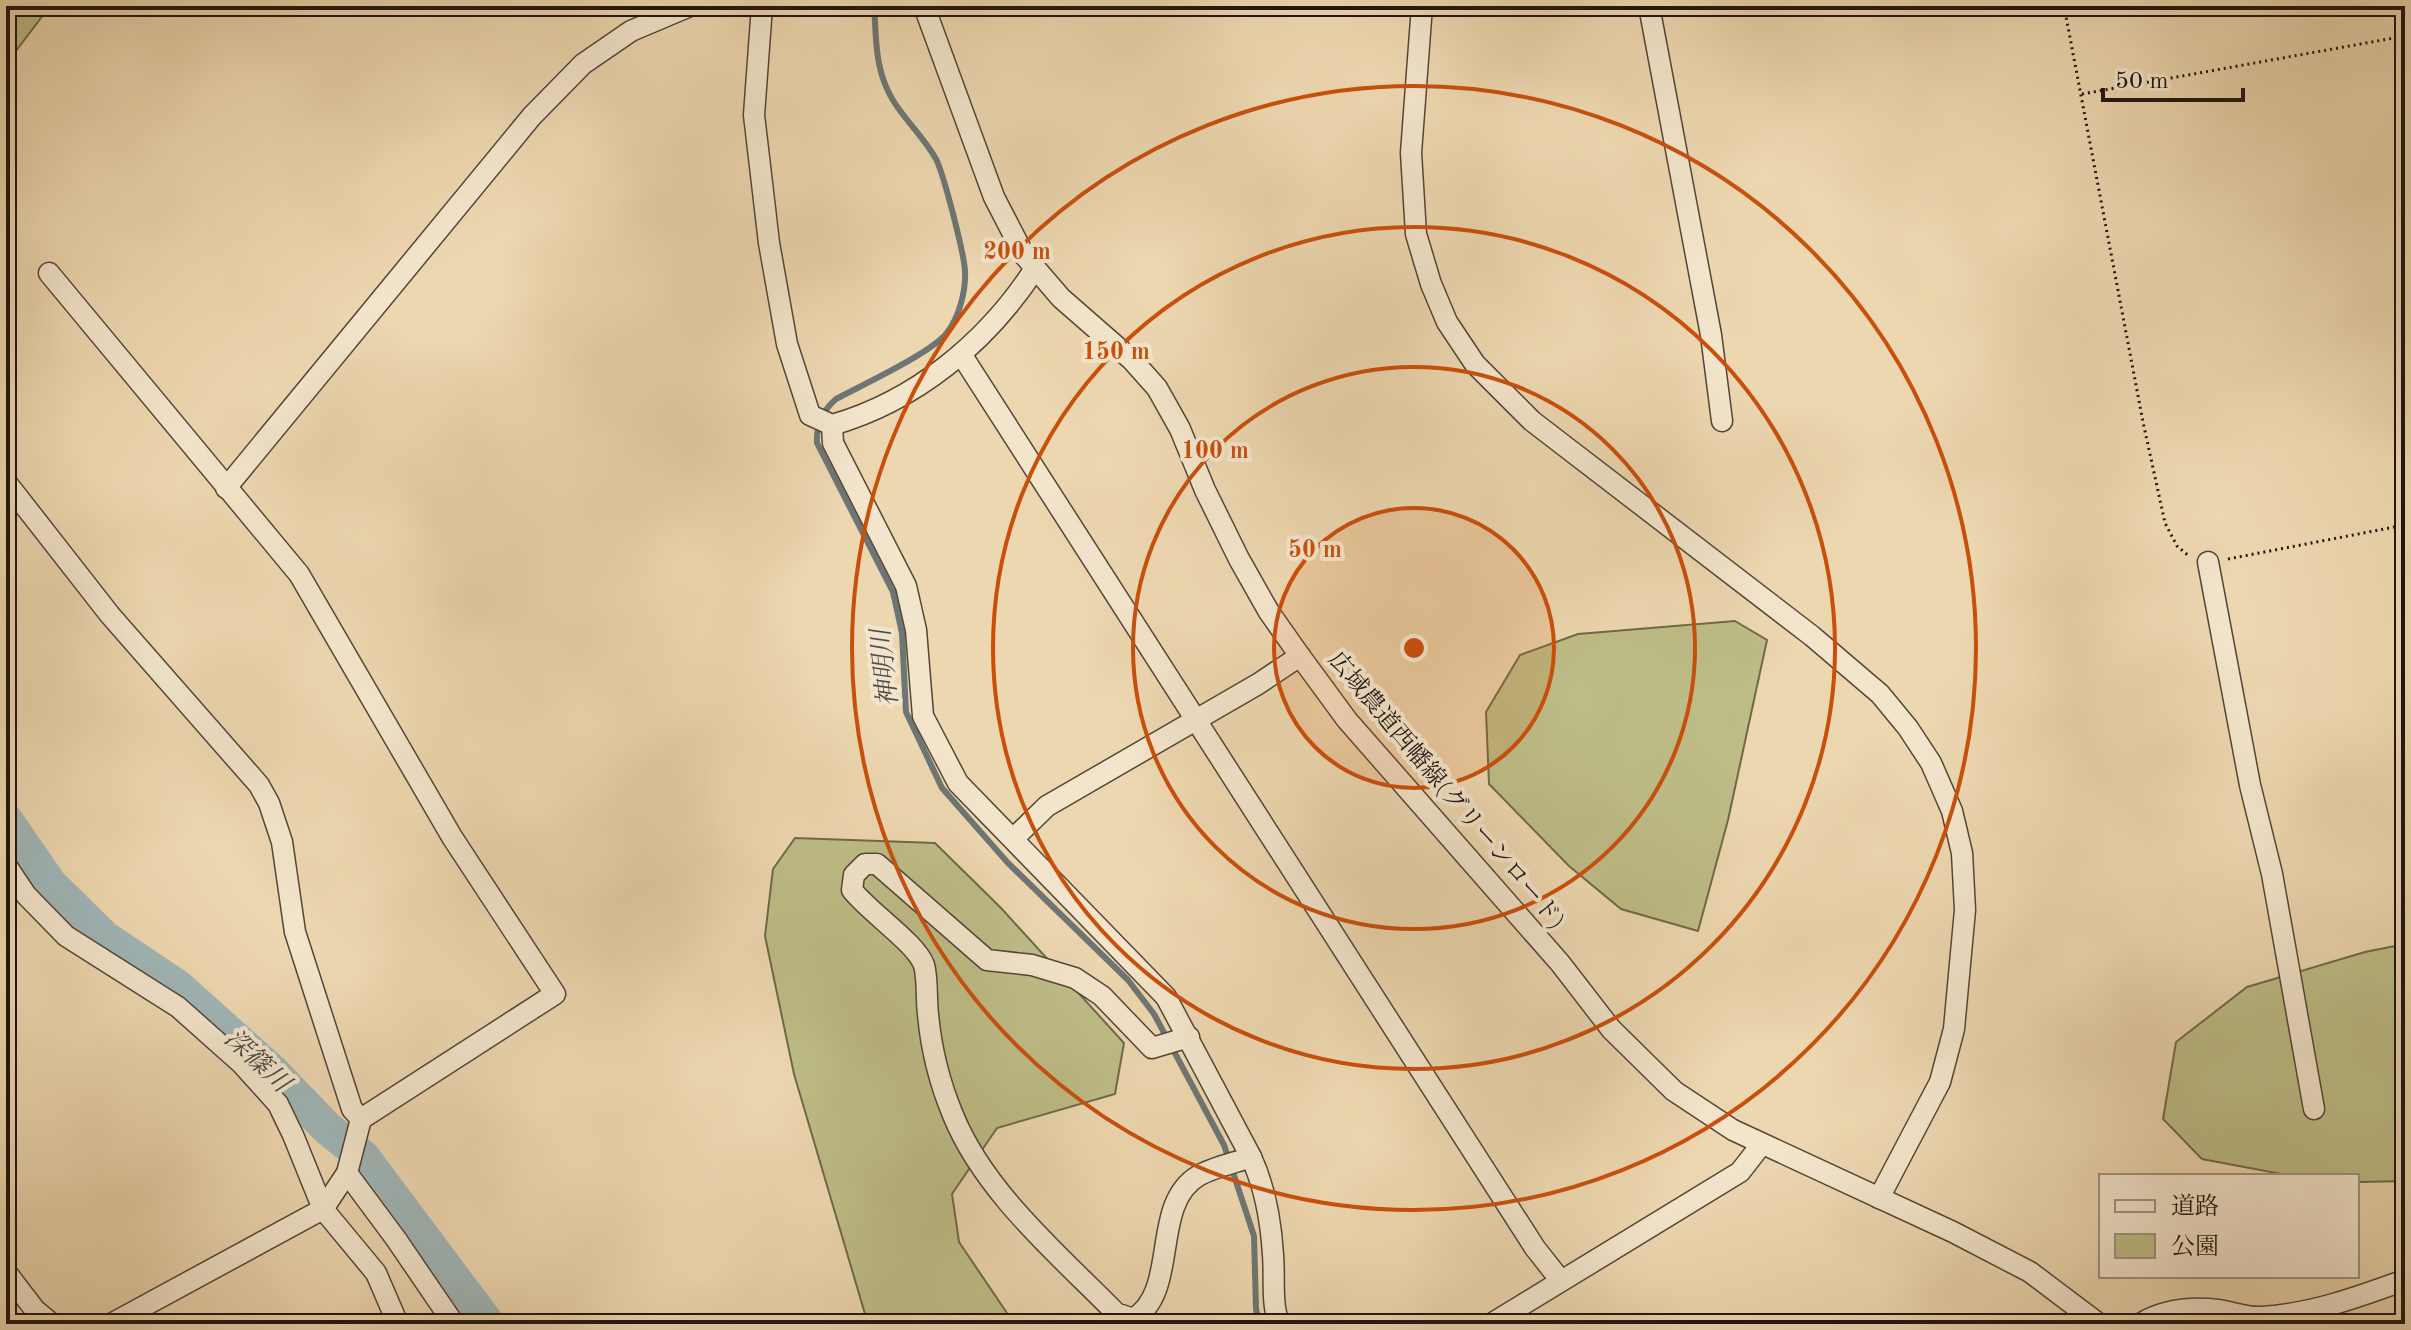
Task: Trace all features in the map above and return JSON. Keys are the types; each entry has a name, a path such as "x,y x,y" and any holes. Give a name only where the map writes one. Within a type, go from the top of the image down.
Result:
{"street":[{"path":"226,488 532,116 583,64 631,31 690,6"},
{"path":"762,6 754,115 769,243 787,344 810,415 832,425 882,408 961,354 1012,303 1034,270"},
{"name":"広域農道西幡線(グリーンロード)","path":"924,6 994,197 1034,270 1132,360 1157,388 1180,429 1205,490 1239,559 1269,612 1300,656 1347,720 1518,914 1611,1029 1674,1091 1733,1130 1953,1232 2030,1272 2099,1324"},
{"path":"1422,6 1411,153 1416,234 1431,284 1447,322 1475,364 1532,421 1812,636 1880,694 1931,763 1952,811 1962,853 1965,910 1954,1029 1940,1082 1879,1198"},
{"path":"1649,6 1711,335 1722,421"},
{"path":"49,273 299,574 452,837 555,994 361,1119 347,1173 323,1209 111,1324"},
{"path":"961,354 1535,1248 1561,1281"},
{"path":"832,425 833,443 906,586 916,630 923,716 958,783 1166,997 1178,1040 1239,1161 1261,1179 1273,1253 1275,1312 1279,1324"},
{"path":"6,482 110,615 259,785 269,803 282,842 290,905 304,966 352,1109 361,1119"},
{"path":"2208,562 2250,785 2272,874 2314,1109"},
{"path":"1013,839 1047,806 1198,720 1300,656"},
{"path":"1178,1040 1152,1048 1102,996 1075,978 1032,965 987,960 877,864 865,864 854,875 852,890 863,904 913,948 924,965 928,1017 938,1072 953,1116 974,1155 1017,1213 1116,1313 1133,1319 1146,1312 1154,1296 1177,1196 1198,1176 1239,1161"},
{"path":"6,865 26,895 66,936 178,1007 242,1064 278,1104 323,1209 376,1273 398,1324"},
{"path":"1491,1324 1740,1172 1761,1145"},
{"path":"347,1173 454,1324"},
{"path":"6,1272 35,1310 52,1324"},
{"path":"2140,1324 2151,1317 2175,1310 2216,1310 2259,1317 2330,1307 2405,1280"}],"path":[{"path":"2064,6 2137,391 2165,523 2177,546 2186,556 2208,562 2405,525"},
{"path":"2082,94 2405,36"}],"green space":[{"path":"6,6 50,6 6,64"},
{"path":"1735,621 1767,640 1728,820 1698,931 1621,909 1569,866 1489,784 1486,712 1520,655 1578,634"},
{"path":"795,838 935,843 1001,908 1124,1043 1115,1094 997,1128 952,1194 959,1242 1009,1316 1034,1324 868,1324 794,1074 765,936 773,869"},
{"path":"2405,944 2405,1181 2359,1182 2359,1174 2281,1174 2202,1159 2163,1119 2176,1042 2247,987 2365,952"}],"waterway":[{"name":"神明川","path":"874,6 876,45 882,75 896,104 930,149 940,168 961,248 964,287 958,312 946,334 911,360 836,399 821,419 817,443 893,592 902,633 906,712 942,788 1008,863 1128,980 1154,1014 1224,1145 1254,1236 1259,1324"},
{"name":"深篠川","path":"6,820 50,884 104,937 177,986 273,1072 327,1128 363,1157 488,1324"}]}
